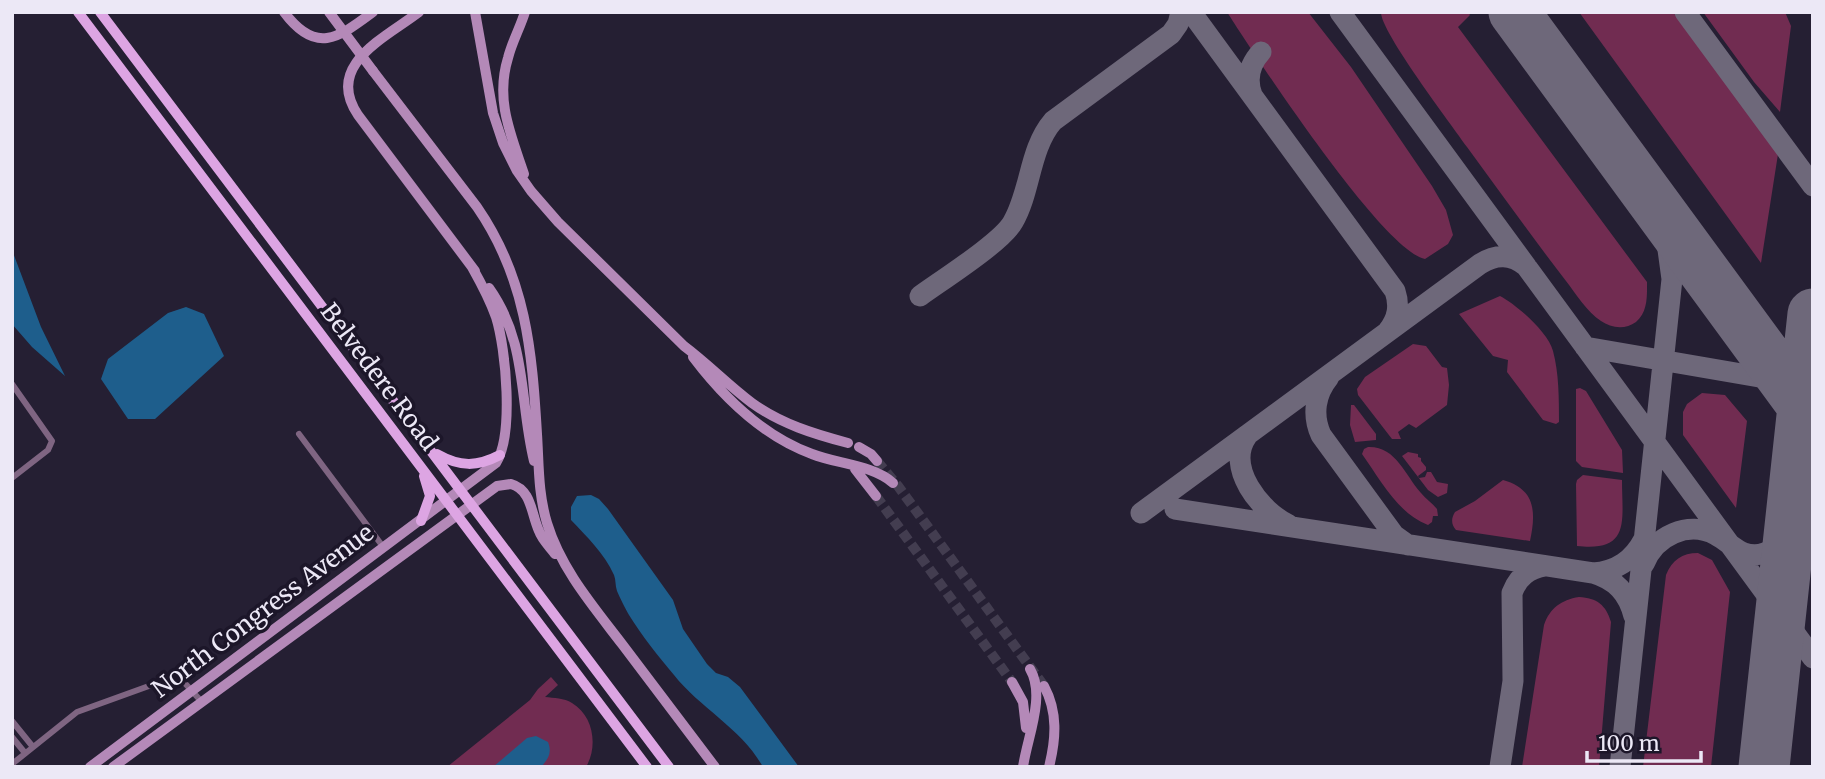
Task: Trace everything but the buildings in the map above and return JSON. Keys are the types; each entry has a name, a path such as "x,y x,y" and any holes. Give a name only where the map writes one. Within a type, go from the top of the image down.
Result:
{"main road":[{"name":"Belvedere Road","path":"78,12 647,767"},
{"name":"Belvedere Road","path":"100,12 669,767"},
{"path":"233,218 246,220 272,239"},
{"path":"431,450 466,465 484,463 500,455"},
{"path":"419,464 430,493 428,506 421,520"}],"street":[{"path":"284,12 304,33 325,39 342,34 373,12"},
{"path":"329,12 477,207 510,267 523,308 531,348 538,479"},
{"path":"419,12 358,59 350,75 348,93 358,115 497,300 514,338 523,377 529,440 548,525 569,571 715,767"},
{"path":"475,12 496,123 512,162 531,191 567,232 684,346 743,396 798,428 848,443"},
{"path":"526,12 506,64 503,102 507,125 531,191"},
{"path":"472,267 493,309 502,344 506,408 500,455"},
{"path":"684,346 703,371 754,422 789,444 822,458 879,475 893,483"},
{"path":"12,384 15,393 52,441 48,450 12,478"},
{"path":"299,434 384,548"},
{"path":"859,447 877,461"},
{"name":"North Congress Avenue","path":"90,767 462,490 493,465 500,455"},
{"path":"852,467 876,496"},
{"name":"North Congress Avenue","path":"113,767 497,486 506,483 516,485 529,500 540,534 569,571"},
{"path":"1023,767 1035,700 1035,681 1030,669"},
{"path":"12,764 78,712 171,678 182,680 201,701"},
{"path":"1012,682 1025,707 1026,743"},
{"path":"1044,686 1055,723 1049,767"},
{"path":"12,721 33,747"},
{"path":"12,737 25,753"}],"shaded area":[{"path":"1227,12 1308,12 1351,67 1432,186 1446,210 1453,235 1448,244 1425,259 1406,248 1380,223 1321,149"},
{"path":"1381,12 1468,12 1470,15 1458,27 1647,282 1645,309 1636,322 1623,327 1609,325 1596,317 1582,302 1418,78 1392,38"},
{"path":"1579,12 1673,12 1778,154 1761,263"},
{"path":"1703,12 1785,12 1791,26 1780,112 1754,82"},
{"path":"1500,296 1531,320 1550,344 1555,359 1558,386 1559,422 1556,424 1543,420 1507,372 1508,360 1493,356 1459,314"},
{"path":"1413,344 1426,346 1442,367 1447,368 1447,405 1416,428 1409,424 1398,432 1401,439 1392,439 1358,395 1357,389 1365,377"},
{"path":"1576,389 1586,391 1622,450 1623,473 1582,467 1576,461"},
{"path":"1702,393 1725,395 1747,421 1736,508 1683,435 1683,412 1687,404"},
{"path":"1351,405 1354,405 1376,434 1376,440 1355,442 1350,425"},
{"path":"1368,447 1386,451 1399,463 1421,493 1437,509 1438,516 1433,516 1432,522 1428,525 1417,520 1398,504 1362,454"},
{"path":"1408,452 1418,454 1426,467 1419,478 1431,472 1437,482 1448,484 1447,493 1438,497 1428,490 1402,456"},
{"path":"1583,475 1622,480 1620,531 1615,539 1607,544 1594,547 1577,546 1576,484"},
{"path":"1503,480 1522,489 1528,496 1533,512 1530,541 1456,530 1452,521 1455,512"},
{"path":"1698,553 1712,560 1730,592 1711,767 1643,767 1666,575 1678,558"},
{"path":"1579,597 1600,604 1611,622 1599,767 1522,767 1544,625 1557,606"},
{"path":"551,677 558,685 545,697 572,703 589,724 593,741 586,767 447,767 530,700"}],"water":[{"path":"12,250 41,327 65,376 32,347 12,324"},
{"path":"186,307 204,314 224,356 155,419 128,419 101,379 108,359 168,313"},
{"path":"591,495 608,509 673,600 683,629 707,664 716,673 728,677 740,687 799,767 763,767 744,741 684,687 650,646 624,606 614,575 605,560 571,520 571,507 577,496"},
{"path":"536,736 548,742 550,749 541,767 493,767 527,738"}],"taxiway":[{"path":"920,296 985,250 1007,230 1019,210 1039,144 1053,121 1171,34 1178,24 1181,12"},
{"path":"1191,12 1395,291 1397,312 1388,331"},
{"path":"1340,12 1813,658"},
{"path":"1685,12 1813,186"},
{"path":"1252,95 1250,72 1261,52"},
{"path":"1620,767 1672,279 1666,235 1645,192"},
{"path":"1141,513 1480,264 1492,258 1503,257 1515,259 1526,266"},
{"path":"1585,347 1765,378 1784,387 1803,407"},
{"path":"1329,377 1316,405 1316,420 1321,435 1394,535 1408,545"},
{"path":"1247,436 1241,448 1240,461 1249,487 1267,510 1289,525"},
{"path":"1175,509 1593,573 1617,567 1635,553 1644,539"},
{"path":"1644,564 1649,554 1664,539 1684,530 1705,531 1752,555 1773,549 1784,538 1790,525"},
{"path":"1500,767 1513,681 1512,593 1524,575 1545,566"},
{"path":"1593,573 1620,588 1634,616"}],"runway":[{"path":"1514,12 1813,420"},
{"path":"1764,767 1813,314"}],"tunnel":[{"path":"877,461 1044,686"},
{"path":"876,496 1012,682"}]}
